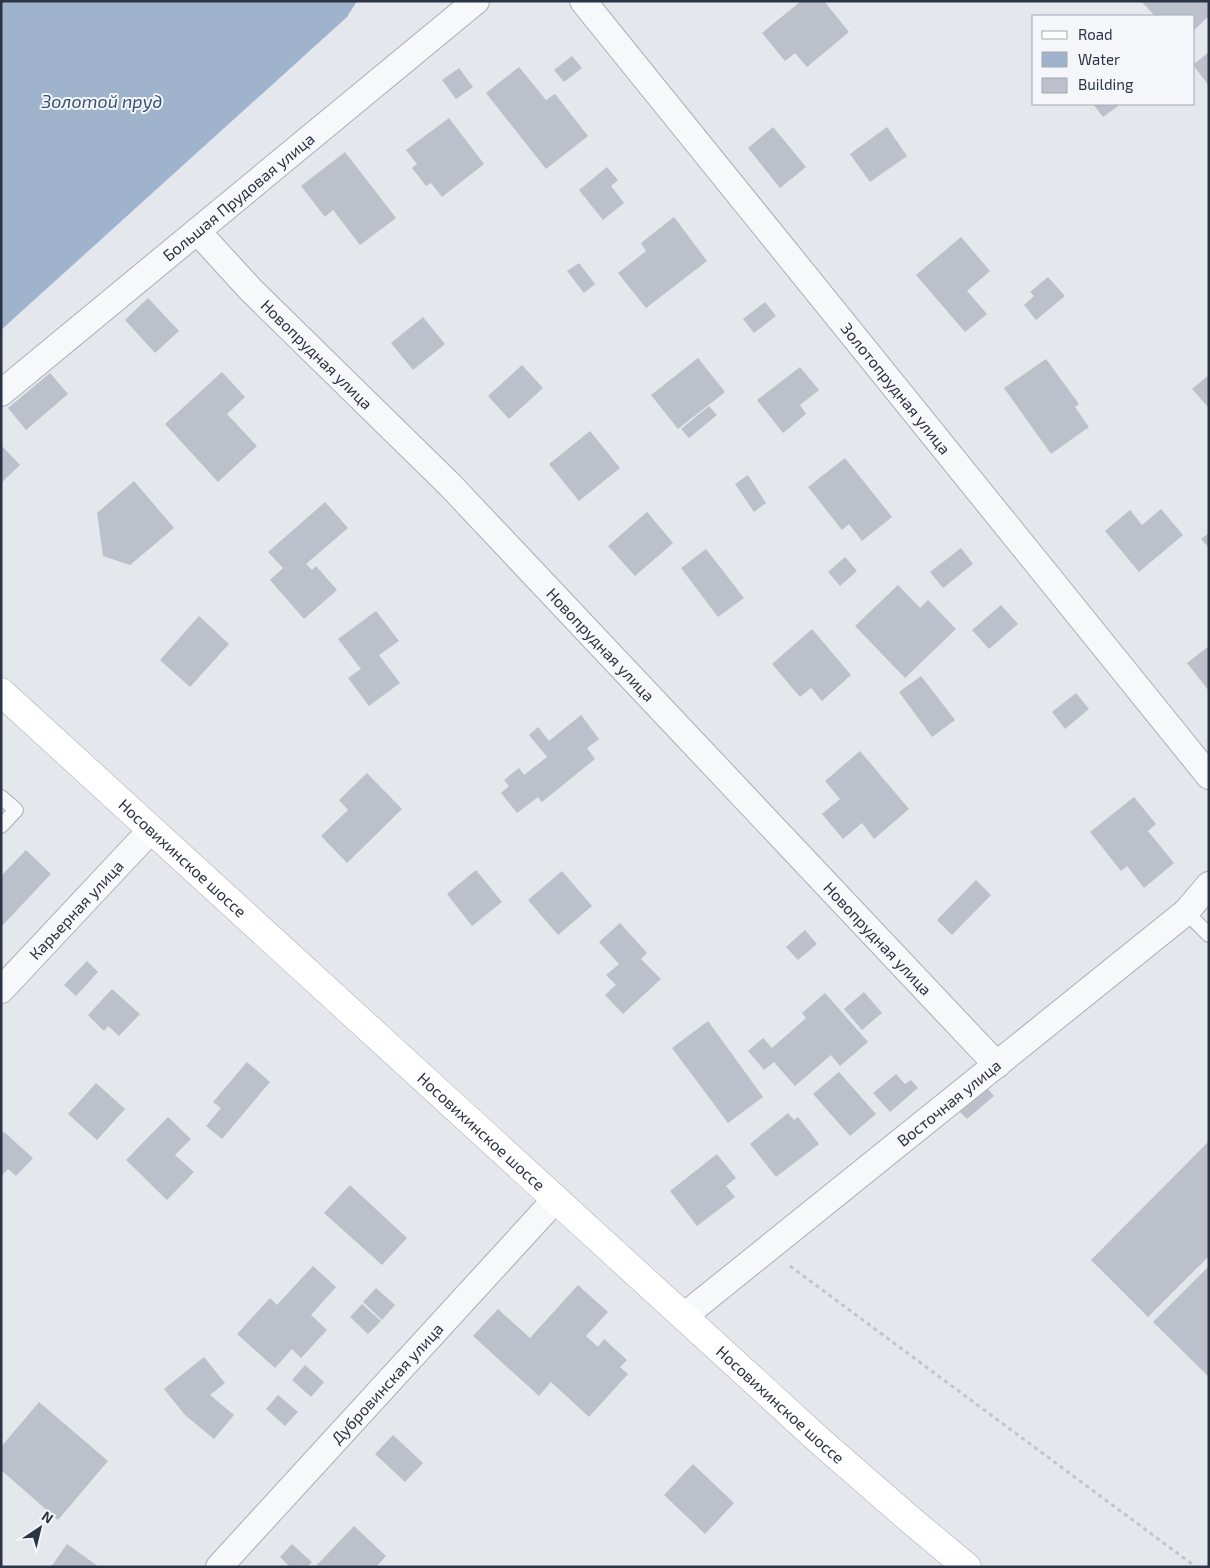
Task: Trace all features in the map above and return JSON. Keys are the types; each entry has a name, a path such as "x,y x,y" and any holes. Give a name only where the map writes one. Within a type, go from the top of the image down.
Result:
{"main road":[{"name":"Носовихинское шоссе","path":"1,692 821,1442 966,1566"}],"street":[{"name":"Большая Прудовая улица","path":"1,393 476,1"},
{"name":"Золотопрудная улица","path":"583,1 1209,776"},
{"name":"Новопрудная улица","path":"197,231 251,290 450,485 997,1065"},
{"name":"Карьерная улица","path":"2,987 151,830"},
{"name":"Восточная улица","path":"684,1316 1186,912 1209,885"},
{"name":"Дубровинская улица","path":"219,1567 555,1200"}],"lane":[{"path":"1,797 16,810 1,826"},
{"path":"1186,912 1209,935"}],"path":[{"path":"767,1249 1196,1567"}],"water":[{"name":"Золотой пруд","path":"1,1 357,1 347,17 1,330"}],"building":[{"path":"801,1 824,1 849,32 807,67 795,53 785,61 762,33"},
{"path":"1141,1 1209,1 1209,16 1195,29 1195,15 1154,15"},
{"path":"1209,52 1209,86 1195,67 1195,63"},
{"path":"572,56 582,68 564,82 554,70"},
{"path":"519,67 546,100 555,94 588,136 546,169 486,93"},
{"path":"459,68 473,87 456,99 442,80"},
{"path":"1094,105 1118,106 1103,117"},
{"path":"449,118 484,164 442,197 431,183 426,186 412,168 417,164 406,150"},
{"path":"773,127 806,167 780,188 748,148"},
{"path":"887,127 907,156 870,182 850,154"},
{"path":"345,152 396,218 360,245 333,210 325,217 301,186"},
{"path":"607,167 618,180 611,186 624,203 603,220 579,190"},
{"path":"674,217 707,261 646,308 618,273 646,251 641,243"},
{"path":"961,237 990,271 967,291 987,314 965,332 916,275"},
{"path":"579,263 595,284 584,293 567,271"},
{"path":"1048,277 1065,296 1036,320 1024,305 1034,296 1030,292"},
{"path":"148,298 179,331 155,353 125,320"},
{"path":"765,302 776,316 754,333 743,319"},
{"path":"423,317 445,344 413,370 391,343"},
{"path":"698,358 725,392 678,429 651,395"},
{"path":"1046,359 1079,404 1075,407 1089,427 1051,454 1004,388"},
{"path":"522,365 543,388 509,419 488,396"},
{"path":"800,367 819,390 800,405 806,414 783,433 757,400"},
{"path":"222,372 245,397 227,414 257,446 218,482 165,424"},
{"path":"50,373 68,394 26,430 8,408"},
{"path":"1209,375 1209,408 1192,389"},
{"path":"709,406 717,415 689,438 681,429"},
{"path":"590,431 620,468 579,501 549,464"},
{"path":"1,445 20,465 1,483"},
{"path":"845,458 892,517 862,541 849,524 842,530 808,487"},
{"path":"748,475 766,503 754,512 735,484"},
{"path":"134,481 174,528 130,565 103,556 97,513"},
{"path":"325,502 348,528 306,564 312,570 316,566 337,590 304,619 270,580 283,568 268,552"},
{"path":"1161,509 1183,535 1139,572 1105,531 1130,510 1142,525"},
{"path":"647,512 673,543 635,576 608,546"},
{"path":"1209,533 1209,548 1201,539"},
{"path":"961,548 973,564 943,588 930,572"},
{"path":"706,549 744,598 718,617 681,568"},
{"path":"845,557 857,571 840,586 828,572"},
{"path":"898,585 920,608 928,600 956,629 905,678 855,626"},
{"path":"1001,605 1018,624 989,649 972,630"},
{"path":"376,611 399,641 379,655 400,683 369,706 348,678 361,669 338,639"},
{"path":"199,616 229,644 190,687 160,660"},
{"path":"812,629 851,675 822,701 811,688 800,697 772,664"},
{"path":"1209,646 1209,691 1187,663"},
{"path":"921,676 955,720 932,737 899,692"},
{"path":"1076,693 1089,709 1065,729 1052,712"},
{"path":"581,715 599,739 587,748 595,759 542,802 538,797 517,813 501,793 509,786 504,780 519,768 524,775 547,757 529,735 538,727 549,741"},
{"path":"860,751 909,809 874,839 862,823 843,839 822,814 840,799 825,781"},
{"path":"367,773 402,809 347,863 321,836 348,810 339,800"},
{"path":"1134,797 1156,824 1148,831 1174,863 1144,888 1127,866 1121,871 1090,832"},
{"path":"26,850 51,874 1,927 1,876"},
{"path":"476,870 502,902 472,926 447,894"},
{"path":"562,871 592,906 558,935 528,900"},
{"path":"976,880 991,895 952,935 937,920"},
{"path":"620,923 647,953 641,959 661,979 623,1014 605,995 616,985 606,975 619,964 599,942"},
{"path":"805,930 817,944 798,960 786,947"},
{"path":"87,961 98,972 76,996 64,985"},
{"path":"112,989 140,1014 119,1036 108,1026 104,1031 88,1015"},
{"path":"864,992 882,1013 862,1030 844,1009"},
{"path":"825,993 868,1042 840,1066 831,1055 795,1086 774,1062 764,1070 748,1051 763,1038 772,1048 806,1018 802,1013"},
{"path":"708,1021 763,1097 728,1123 672,1048"},
{"path":"247,1062 270,1082 222,1139 206,1126 221,1108 213,1102"},
{"path":"839,1072 876,1114 850,1136 813,1094"},
{"path":"896,1074 905,1084 911,1080 918,1088 890,1112 873,1093"},
{"path":"96,1083 125,1109 97,1140 68,1114"},
{"path":"988,1089 994,1096 967,1119 960,1112"},
{"path":"788,1113 794,1120 798,1117 819,1144 776,1177 750,1144"},
{"path":"168,1117 191,1139 175,1155 194,1172 167,1200 126,1160"},
{"path":"4,1132 33,1158 16,1176 8,1169 1,1176 1,1135"},
{"path":"1209,1141 1209,1256 1148,1317 1091,1260"},
{"path":"717,1154 736,1178 726,1186 735,1197 697,1226 670,1191"},
{"path":"350,1185 407,1238 382,1265 324,1213"},
{"path":"313,1266 336,1287 311,1315 327,1330 301,1358 292,1349 275,1368 237,1334 270,1298 277,1305"},
{"path":"1209,1266 1209,1377 1153,1322"},
{"path":"578,1285 608,1312 586,1336 598,1347 604,1339 627,1360 620,1367 628,1374 589,1417 551,1382 539,1396 473,1336 498,1309 530,1338"},
{"path":"376,1288 395,1305 382,1320 363,1302"},
{"path":"362,1304 381,1321 368,1334 350,1317"},
{"path":"204,1357 225,1383 210,1395 234,1415 214,1439 185,1415 164,1389"},
{"path":"305,1365 324,1382 311,1397 292,1380"},
{"path":"278,1395 298,1412 285,1426 266,1409"},
{"path":"39,1402 108,1461 58,1520 1,1470 1,1447"},
{"path":"393,1435 423,1463 405,1482 375,1454"},
{"path":"693,1464 734,1503 705,1534 664,1495"},
{"path":"354,1526 386,1556 376,1567 315,1567"},
{"path":"67,1544 99,1567 51,1567"},
{"path":"292,1544 312,1562 307,1567 290,1567 280,1557"}]}
